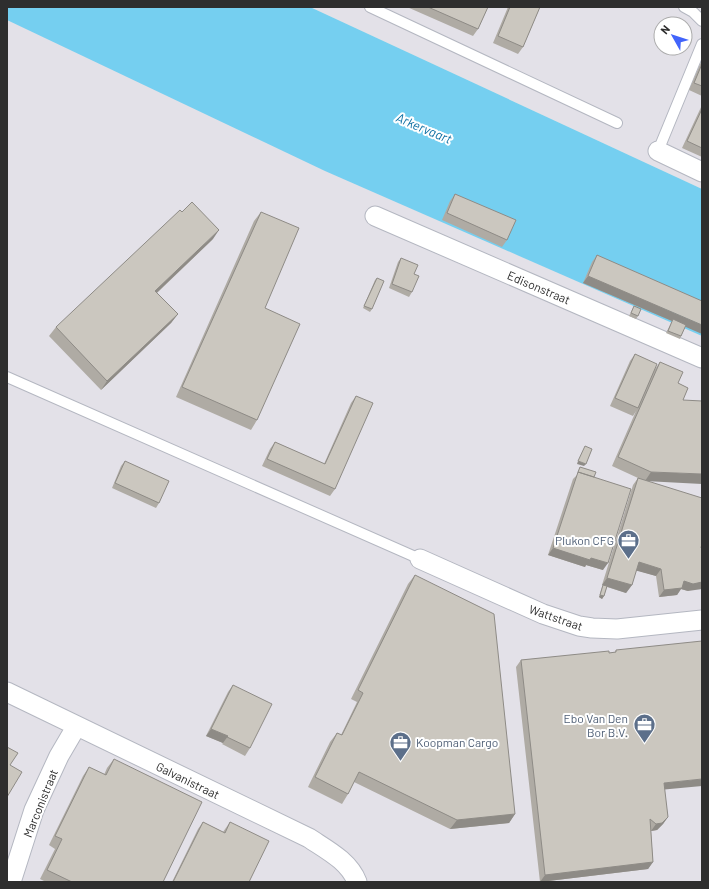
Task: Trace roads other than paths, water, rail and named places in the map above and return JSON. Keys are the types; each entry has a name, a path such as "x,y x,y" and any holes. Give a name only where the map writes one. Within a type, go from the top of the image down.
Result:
{"street":[{"path":"658,151 702,172"},
{"name":"Edisonstraat","path":"375,216 702,358"},
{"name":"Wattstraat","path":"420,559 543,614 579,626 617,629 702,620"},
{"name":"Galvanistraat","path":"7,692 309,838 332,853 353,871 357,882"},
{"name":"Marconistraat","path":"11,882 34,810 59,756 76,726"}],"lane":[{"path":"370,7 617,123"},
{"path":"684,7 693,12 702,21"},
{"path":"658,151 702,44"},
{"path":"7,377 420,559"}],"water":[{"name":"Arkervaart","path":"7,7 310,7 702,189 702,336 325,171 7,20"}],"place":[{"name":"Plukon CFG","path":"629,560"},
{"name":"Ebo Van Den Bor B.V.","path":"644,744"},
{"name":"Koopman Cargo","path":"401,762"}]}
